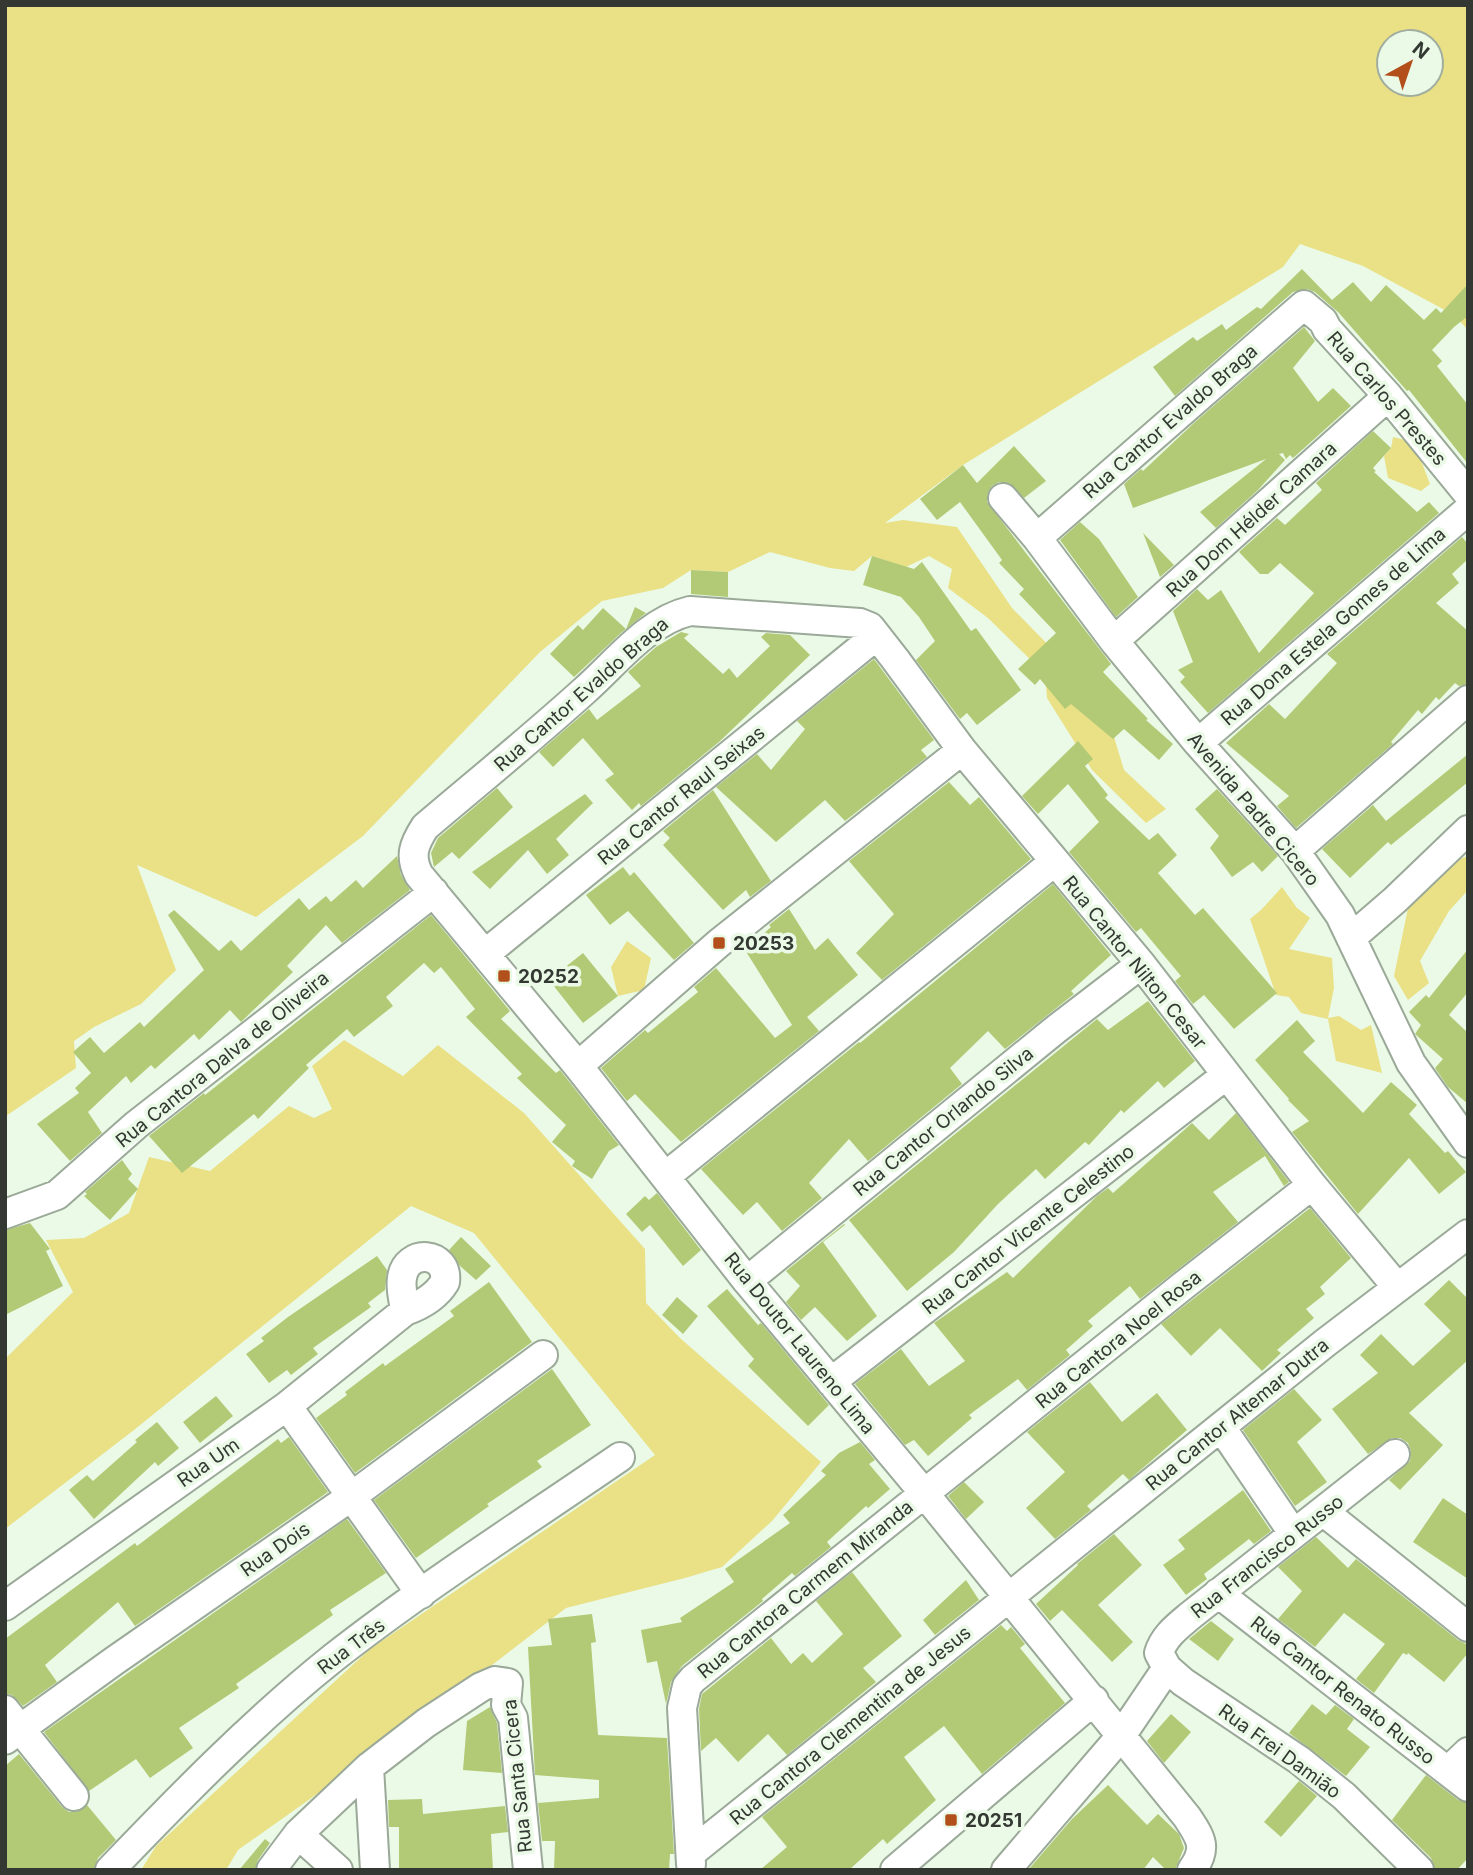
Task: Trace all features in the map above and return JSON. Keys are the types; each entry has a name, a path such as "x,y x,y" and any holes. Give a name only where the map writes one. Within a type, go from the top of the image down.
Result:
{"street":[{"name":"Rua Carlos Prestes","path":"1304,305 1323,321 1468,494"},
{"name":"Rua Cantor Evaldo Braga","path":"1037,537 1304,305"},
{"name":"Rua Dom Hélder Camara","path":"1114,641 1388,396"},
{"name":"Avenida Padre Cicero","path":"1003,498 1037,537 1114,641 1198,743 1294,851 1340,915 1411,1063 1468,1143"},
{"name":"Rua Dona Estela Gomes de Lima","path":"1198,743 1468,510"},
{"name":"Rua Cantor Evaldo Braga","path":"425,827 670,615 690,611 860,623 870,627 876,636"},
{"name":"Rua Cantor Nilton Cesar","path":"876,636 922,693 962,750 1141,964 1225,1076 1396,1287"},
{"name":"Rua Cantor Raul Seixas","path":"485,954 876,636"},
{"path":"1294,851 1468,700"},
{"path":"578,1066 719,943 962,750"},
{"name":"Rua Doutor Laureno Lima","path":"425,827 415,842 412,858 419,875 578,1066 747,1281 1094,1700 1193,1827 1202,1845 1197,1864"},
{"path":"1352,938 1468,830"},
{"path":"666,1176 1054,862"},
{"name":"Rua Cantora Dalva de Oliveira","path":"5,1214 57,1195 136,1125 434,892"},
{"name":"Rua Cantor Orlando Silva","path":"747,1281 1055,1030 1141,964"},
{"name":"Rua Cantor Vicente Celestino","path":"831,1382 1225,1076"},
{"name":"Rua Cantora Noel Rosa","path":"924,1493 1312,1185"},
{"name":"Rua Cantor Altemar Dutra","path":"1009,1597 1396,1287 1468,1234"},
{"name":"Rua Um","path":"5,1606 287,1406 405,1311"},
{"name":"Rua Dois","path":"10,1726 114,1661 352,1496 543,1355"},
{"path":"287,1406 421,1594"},
{"path":"1221,1427 1293,1533"},
{"name":"Rua Francisco Russo","path":"1167,1668 1160,1657 1163,1642 1176,1628 1395,1454"},
{"name":"Rua Três","path":"110,1870 230,1748 333,1658 620,1457"},
{"name":"Rua Cantora Carmem Miranda","path":"691,1861 682,1716 682,1701 687,1686 709,1664 924,1493"},
{"path":"1324,1511 1468,1627"},
{"name":"Rua Cantor Renato Russo","path":"1218,1593 1458,1779"},
{"name":"Rua Cantora Clementina de Jesus","path":"691,1861 1009,1597"},
{"path":"1006,1870 1121,1736 1167,1668"},
{"name":"Rua Frei Damião","path":"1167,1668 1205,1698 1308,1767 1344,1796 1419,1870"},
{"name":"Rua Santa Cicera","path":"369,1767 426,1723 481,1688 495,1681 508,1683 506,1705 513,1718 528,1870"},
{"path":"895,1870 1094,1700"},
{"path":"10,1726 74,1796"},
{"path":"1458,1779 1468,1752"},
{"path":"271,1870 298,1834 369,1767"},
{"path":"369,1767 375,1870"},
{"path":"298,1834 338,1870"}],"shaded area":[{"path":"5,5 1468,5 1468,330 1454,315 1363,266 1300,244 1283,267 963,465 885,523 903,520 957,527 1012,608 1103,701 1124,770 1166,809 1146,823 1092,770 1047,698 1045,674 988,618 948,588 952,569 929,556 906,567 872,556 854,571 830,568 770,552 728,572 691,570 663,588 602,601 540,652 363,836 256,917 137,865 176,970 141,1004 94,1027 74,1041 76,1068 6,1116"},
{"path":"1393,437 1414,442 1430,484 1421,491 1388,478 1384,456 1391,448"},
{"path":"1468,856 1468,890 1449,911 1420,961 1429,983 1408,1000 1394,976 1408,908 1446,864"},
{"path":"1282,887 1297,908 1310,918 1289,949 1332,958 1334,988 1328,1018 1339,1016 1361,1030 1371,1025 1382,1073 1336,1061 1328,1019 1301,1013 1289,997 1276,995 1250,919"},
{"path":"627,941 651,958 644,990 618,996 611,967"},
{"path":"344,1040 403,1076 438,1045 524,1113 645,1249 646,1303 680,1338 821,1462 772,1521 722,1567 566,1608 413,1726 238,1850 226,1870 141,1870 156,1846 370,1649 655,1455 474,1233 411,1206 134,1430 5,1529 5,1359 73,1292 46,1240 84,1238 129,1213 149,1157 210,1171 289,1106 314,1118 332,1109 312,1066"}],"building":[{"path":"1302,269 1332,300 1353,282 1371,302 1386,285 1424,320 1436,308 1441,313 1468,284 1468,316 1432,350 1442,361 1437,366 1468,405 1468,464 1409,390 1407,391 1339,313 1315,292 1307,289 1293,292 1175,396 1153,367 1193,337 1197,341 1222,324 1226,330 1257,307 1261,309"},
{"path":"1304,327 1315,341 1293,368 1318,402 1333,388 1351,406 1293,458 1290,455 1286,459 1283,453 1279,454 1285,460 1258,490 1216,528 1200,512 1266,459 1133,508 1124,484 1141,469 1143,471"},
{"path":"1373,431 1391,448 1373,468 1376,471 1374,472 1417,512 1429,502 1439,513 1208,713 1180,682 1185,677 1178,670 1193,662 1173,611 1197,589 1208,600 1221,590 1259,653 1314,593 1280,563 1268,574 1260,574 1239,552 1277,518 1285,525 1322,490 1316,483"},
{"path":"1014,446 1046,481 1024,498 1009,483 999,482 988,492 987,502 1111,664 1103,672 1148,719 1146,720 1173,744 1159,760 1124,729 1113,739 1071,704 1065,709 1040,679 1035,685 1018,669 1056,633 1019,594 1024,589 999,563 1002,560 960,502 937,520 920,499 963,465 977,483"},
{"path":"1080,522 1099,539 1138,597 1116,617 1060,540"},
{"path":"1143,533 1174,565 1160,577"},
{"path":"1462,537 1468,544 1468,559 1452,574 1459,583 1436,603 1468,631 1468,684 1459,686 1455,683 1439,700 1436,697 1422,714 1418,710 1391,742 1393,744 1296,828 1277,806 1289,796 1226,743 1269,704 1285,719 1337,663 1327,654"},
{"path":"872,556 914,569 922,562 971,631 976,628 1021,690 977,725 967,713 960,719 916,660 935,641 919,617 901,597 863,585"},
{"path":"691,570 728,572 728,597 691,594"},
{"path":"635,607 646,613 626,629"},
{"path":"603,608 626,629 574,677 550,654 578,625 583,630"},
{"path":"681,632 689,634 684,638 723,674 729,668 737,678 770,646 761,637 766,633 790,635 810,655 719,742 641,806 639,803 632,810 605,780 614,774 583,738 553,767 539,752 589,709 597,720 641,686 628,672 656,647"},
{"path":"874,659 934,740 921,750 927,757 845,821 825,800 776,842 716,787 757,754 771,770 805,729 797,721"},
{"path":"1078,741 1093,759 1085,766 1108,795 1105,798 1149,840 1158,833 1177,855 1158,873 1195,915 1203,908 1277,993 1234,1029 1204,995 1193,1004 1175,981 1181,976 1141,928 1136,932 1069,852 1099,822 1068,784 1038,814 1022,796"},
{"path":"1468,754 1468,782 1391,845 1388,842 1350,878 1322,849 1373,805 1386,821"},
{"path":"949,782 970,805 979,797 1031,859 882,980 856,953 894,914 849,861"},
{"path":"497,788 513,807 459,859 452,852 434,867 431,853 438,838"},
{"path":"1217,789 1278,856 1262,872 1253,862 1232,877 1210,848 1219,836 1195,809"},
{"path":"713,790 771,881 750,897 746,890 723,910 663,845 670,838 663,831"},
{"path":"585,794 593,803 556,839 569,855 547,874 528,850 490,889 472,872"},
{"path":"397,856 401,875 410,890 342,943 326,925 287,966 293,972 241,1022 230,1010 199,1040 194,1034 155,1069 151,1065 131,1083 126,1076 88,1112 102,1133 70,1161 37,1124 79,1093 75,1088 91,1073 73,1052 90,1037 104,1053 140,1022 144,1027 204,970 168,915 174,910 219,951 231,940 241,951 299,898 309,910 326,896 331,902 356,880 363,888"},
{"path":"623,867 630,876 634,872 694,943 674,960 628,911 610,925 586,895"},
{"path":"1053,884 1111,955 1071,991 1074,994 1005,1049 988,1031 950,1068 962,1084 868,1161 849,1139 809,1183 822,1198 782,1231 757,1202 743,1215 701,1169 860,1043"},
{"path":"789,909 815,950 828,938 858,975 807,1017 819,1031 681,1142 635,1094 627,1101 601,1068 645,1030 648,1033 698,992 694,987 716,968 775,1038 792,1025 745,950"},
{"path":"431,915 510,1011 501,1019 556,1073 560,1070 619,1145 609,1151 592,1179 572,1166 575,1161 552,1142 566,1125 517,1078 522,1074 466,1017 475,1009 441,967 434,973 424,963 386,997 393,1006 354,1037 347,1029 306,1065 309,1068 258,1119 254,1114 182,1173 149,1136 204,1093 205,1095"},
{"path":"1468,949 1468,992 1449,1015 1468,1033 1468,1104 1448,1087 1435,1068 1443,1059 1415,1034 1421,1025 1409,1012 1426,995 1429,998"},
{"path":"583,953 618,996 583,1023 549,980"},
{"path":"1148,1001 1195,1061 1164,1088 1158,1081 1124,1113 1121,1110 1089,1145 1085,1142 1045,1179 1036,1169 998,1204 954,1252 907,1291 849,1220 1097,1019 1108,1030"},
{"path":"1297,1020 1315,1041 1303,1052 1363,1113 1391,1082 1417,1105 1409,1114 1466,1172 1439,1194 1409,1158 1358,1214 1292,1132 1309,1121 1255,1060"},
{"path":"1236,1113 1289,1182 1284,1186 1265,1156 1213,1192 1238,1222 1140,1299 1130,1286 1088,1321 1093,1326 1066,1350 1070,1355 1027,1390 1018,1379 969,1415 972,1418 928,1456 914,1440 905,1445 855,1384 901,1349 929,1386 965,1361 934,1323 1007,1272 1013,1278 1097,1196 1108,1188 1113,1193 1192,1123 1209,1140"},
{"path":"122,1160 132,1174 128,1179 138,1189 110,1220 84,1196 87,1194 85,1192"},
{"path":"657,1193 701,1250 683,1266 650,1225 642,1232 626,1214 645,1196 649,1200"},
{"path":"1310,1208 1351,1258 1320,1287 1325,1294 1306,1309 1314,1318 1277,1350 1281,1353 1262,1371 1220,1328 1191,1356 1161,1324"},
{"path":"30,1223 50,1249 46,1251 63,1286 5,1315 5,1230"},
{"path":"844,1224 823,1242 877,1316 847,1341 815,1307 801,1320 786,1302 800,1286 786,1271"},
{"path":"461,1237 491,1266 476,1280 460,1266 449,1250"},
{"path":"377,1256 387,1270 385,1290 368,1303 371,1307 313,1348 318,1354 291,1375 287,1370 269,1383 246,1354 264,1341 261,1338 288,1317"},
{"path":"1449,1280 1468,1299 1468,1360 1409,1413 1443,1445 1400,1490 1389,1480 1410,1461 1408,1443 1400,1438 1392,1438 1368,1454 1332,1409 1378,1373 1360,1355 1381,1334 1413,1366 1451,1331 1424,1304"},
{"path":"489,1282 532,1342 355,1473 316,1418 383,1363 385,1366 454,1316 450,1311"},
{"path":"727,1289 758,1325 761,1323 829,1405 808,1426 748,1366 754,1359 707,1306"},
{"path":"677,1297 698,1316 683,1334 662,1315"},
{"path":"552,1369 591,1425 537,1461 542,1467 487,1504 489,1506 416,1558 374,1500"},
{"path":"1090,1382 1122,1422 1157,1393 1187,1430 1129,1480 1123,1474 1087,1506 1091,1510 1055,1539 1026,1508 1065,1472 1027,1432"},
{"path":"1294,1389 1322,1420 1297,1442 1327,1482 1295,1506 1243,1430"},
{"path":"216,1396 233,1416 200,1443 183,1422"},
{"path":"157,1422 179,1448 158,1466 155,1462 94,1519 69,1490 87,1475 93,1481"},
{"path":"289,1437 328,1492 135,1626 118,1602 45,1665 57,1682 23,1706 12,1695 6,1694 5,1639 135,1543 137,1546 278,1439 281,1443"},
{"path":"860,1442 875,1460 869,1464 890,1489 868,1508 866,1506 827,1542 831,1547 795,1576 792,1573 762,1599 763,1601 682,1666 671,1682 666,1704 657,1661 647,1663 641,1630 682,1622 680,1618 734,1582 725,1569 790,1523 783,1515 826,1475 821,1471 839,1453"},
{"path":"964,1482 984,1502 966,1519 948,1496"},
{"path":"1243,1490 1271,1531 1254,1544 1249,1539 1204,1574 1207,1579 1186,1595 1163,1565 1185,1549 1178,1540"},
{"path":"1443,1498 1468,1515 1468,1579 1413,1542"},
{"path":"347,1519 386,1573 330,1610 333,1615 236,1684 239,1688 179,1728 193,1748 150,1778 136,1759 89,1791 44,1732"},
{"path":"1114,1534 1142,1565 1098,1605 1133,1642 1112,1662 1062,1610 1050,1621 1036,1604 1077,1564"},
{"path":"1316,1537 1348,1568 1356,1559 1458,1640 1468,1645 1468,1653 1444,1682 1408,1653 1403,1653 1374,1693 1356,1679 1385,1644 1344,1613 1315,1647 1278,1619 1302,1591 1278,1567"},
{"path":"852,1572 902,1636 863,1668 876,1682 787,1755 768,1734 738,1762 716,1738 701,1751 699,1709 702,1694 771,1638 791,1664 803,1653 812,1663 843,1634 816,1601"},
{"path":"966,1580 979,1600 935,1635 923,1620"},
{"path":"592,1614 596,1642 591,1643 598,1735 667,1738 674,1854 670,1854 669,1870 554,1870 555,1841 542,1841 538,1803 599,1798 599,1780 535,1775 528,1647 552,1645 548,1619"},
{"path":"1211,1621 1234,1639 1218,1661 1189,1639"},
{"path":"1001,1625 1007,1631 1011,1627 1025,1644 1020,1648 1065,1703 982,1774 944,1726 904,1757 936,1800 887,1844 883,1839 849,1870 760,1870 787,1847 762,1817"},
{"path":"1312,1704 1326,1715 1335,1705 1354,1719 1347,1729 1370,1747 1346,1776 1289,1733"},
{"path":"490,1707 497,1723 502,1773 463,1770 467,1721"},
{"path":"1171,1714 1191,1732 1164,1763 1147,1741"},
{"path":"19,1754 62,1807 69,1812 76,1812 87,1805 116,1840 98,1858 94,1870 5,1870 5,1766"},
{"path":"1426,1775 1458,1800 1468,1803 1468,1858 1457,1870 1435,1870 1431,1858 1392,1820"},
{"path":"1299,1781 1317,1796 1281,1837 1264,1822"},
{"path":"1108,1785 1147,1825 1158,1814 1179,1834 1184,1848 1175,1870 1166,1870 1153,1857 1143,1870 1028,1870 1072,1819"},
{"path":"422,1799 423,1814 505,1806 508,1832 491,1834 493,1870 399,1870 399,1827 389,1827 388,1800"},
{"path":"265,1839 270,1843 258,1860 255,1870 239,1870"}],"place":[{"name":"20253","path":"719,943"},
{"name":"20252","path":"504,976"},
{"name":"20251","path":"951,1820"}]}
